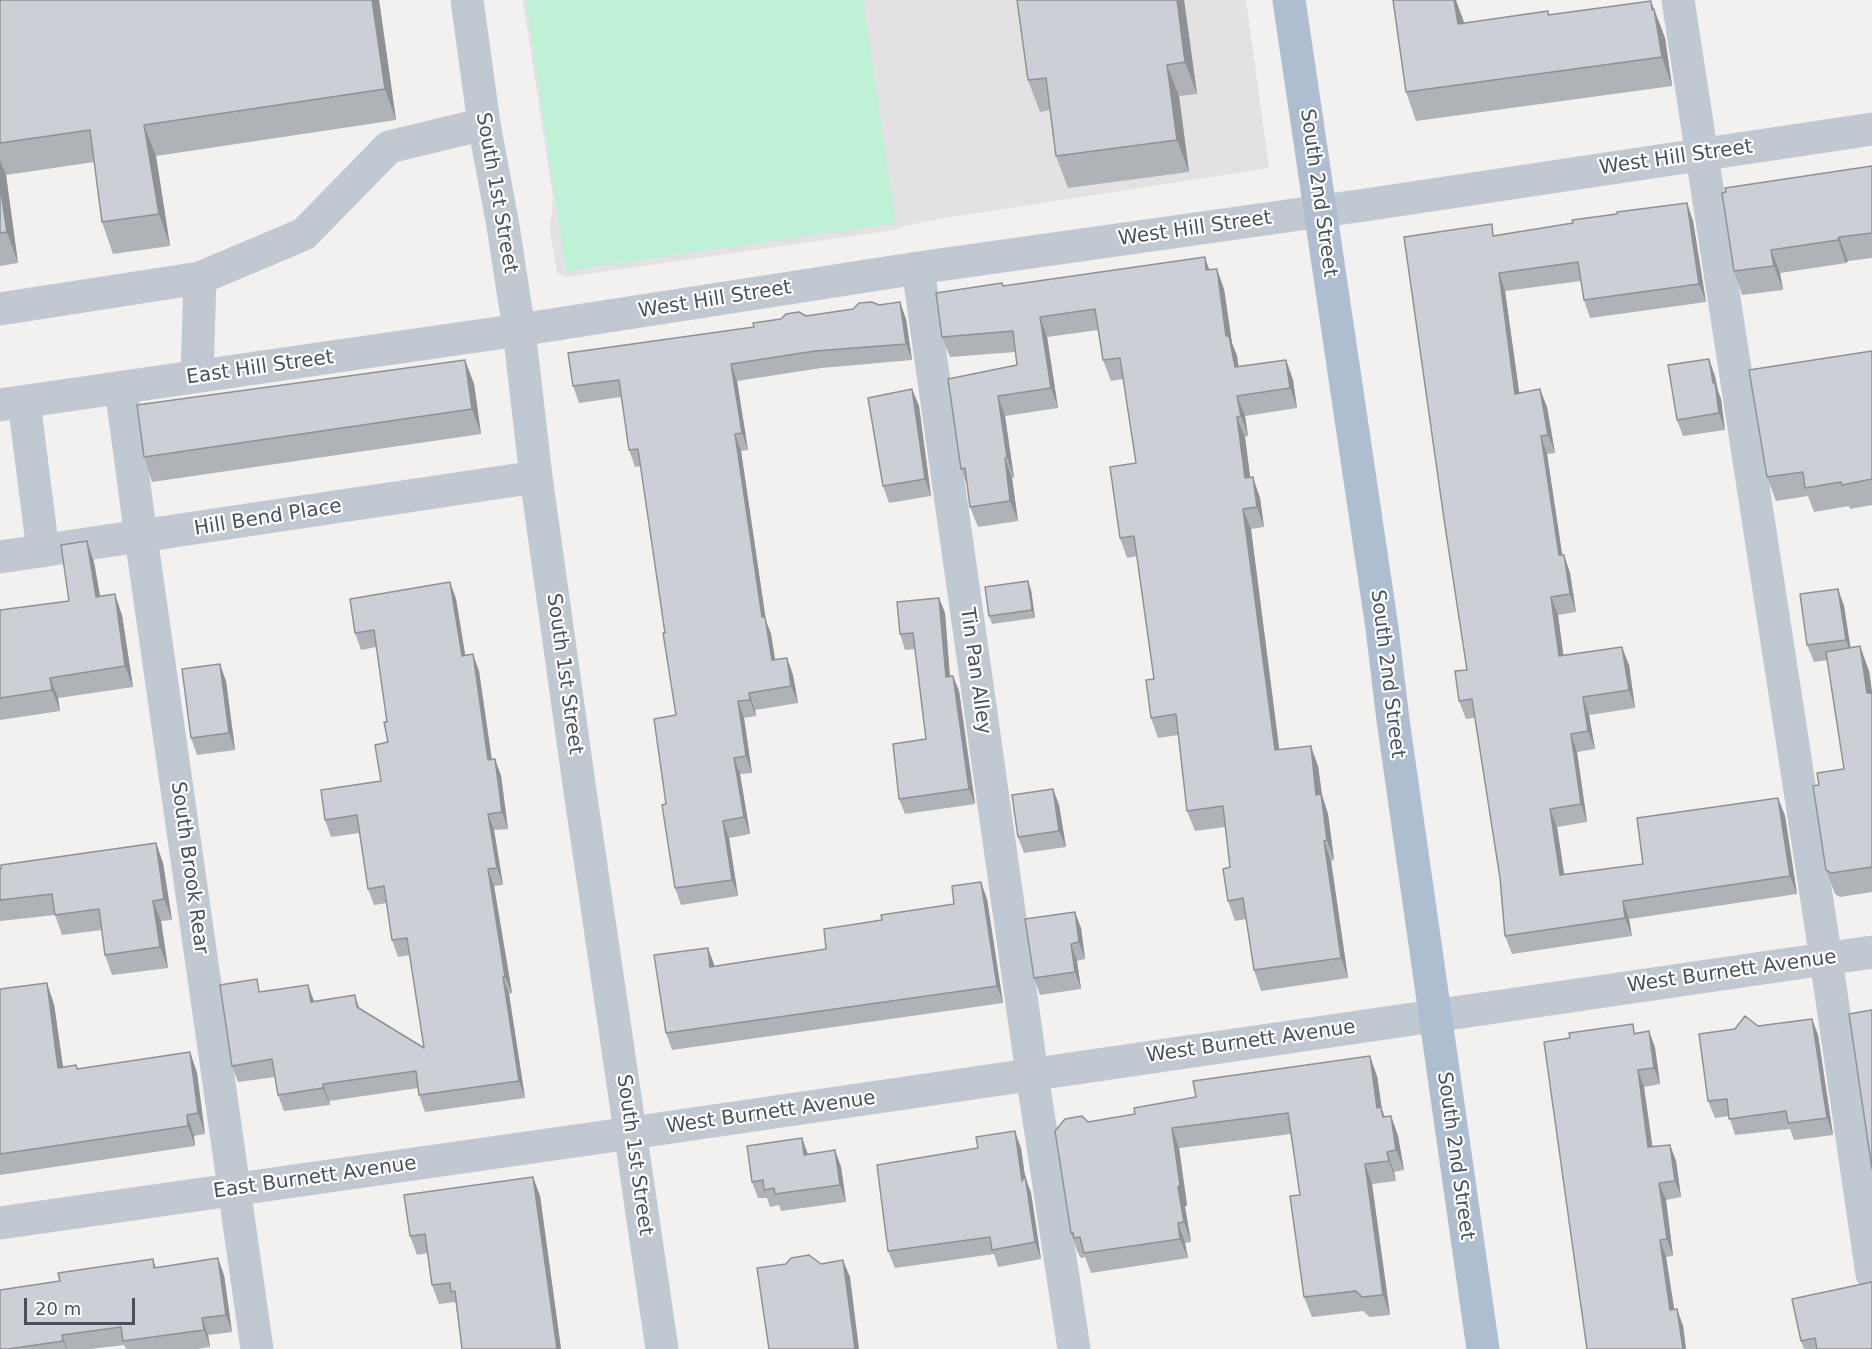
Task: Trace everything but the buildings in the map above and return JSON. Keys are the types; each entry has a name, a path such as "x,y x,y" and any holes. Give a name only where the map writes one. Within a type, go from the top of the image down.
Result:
{"main road":[{"name":"South 2nd Street","path":"1289,0 1380,616 1483,1349"}],"street":[{"name":"South 1st Street","path":"467,0 484,124 519,330 536,477 580,791 662,1349"},
{"path":"1678,0 1826,958 1872,1274"},
{"path":"0,309 200,279 304,234 389,147 484,124"},
{"name":"West Hill Street","path":"519,330 918,268 1872,129"},
{"name":"Tin Pan Alley","path":"918,268 1032,1074 1074,1349"},
{"path":"197,376 200,279"},
{"name":"East Hill Street","path":"12,403 519,330"},
{"name":"South Brook Rear","path":"122,388 141,537 236,1189 257,1349"},
{"path":"12,403 43,551"},
{"name":"Hill Bend Place","path":"0,557 536,477"},
{"name":"West Burnett Avenue","path":"631,1133 1872,952"},
{"name":"East Burnett Avenue","path":"0,1223 631,1133"}],"shaded area":[{"path":"523,0 1246,0 1269,168 939,219 894,230 566,277 557,273 550,231 553,197"}],"green space":[{"path":"526,0 863,0 896,223 566,271"}]}
